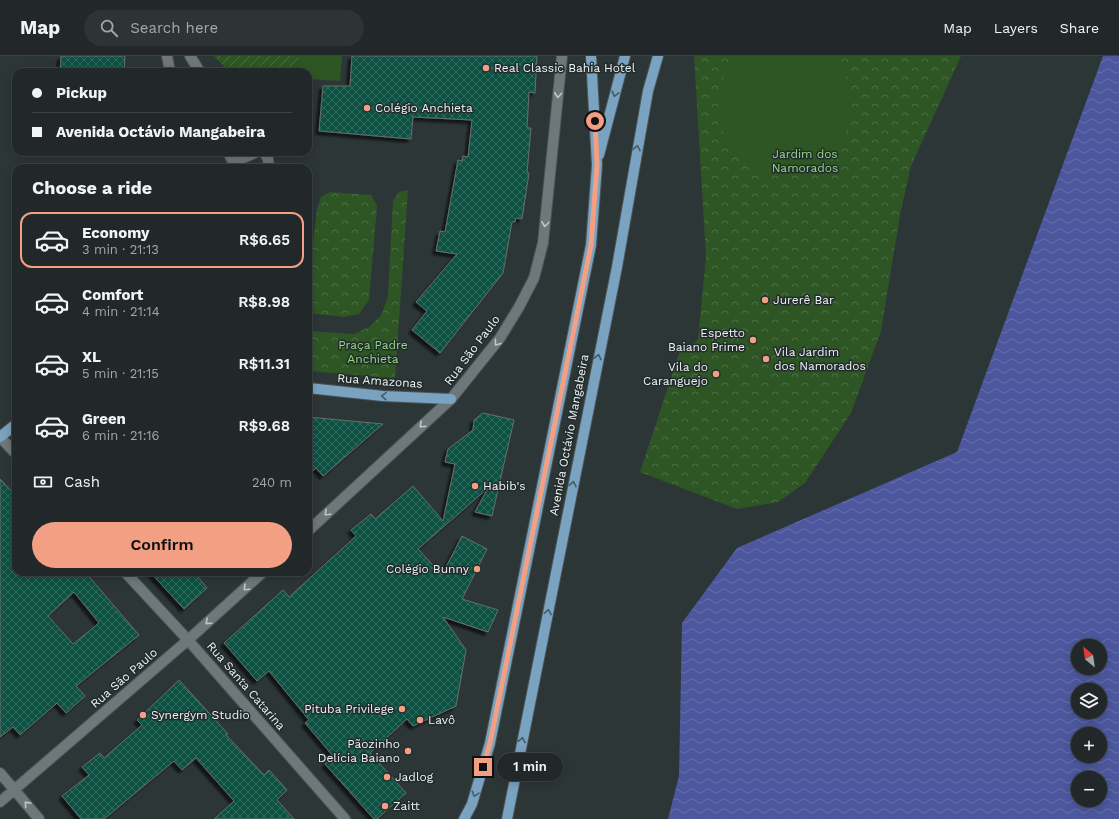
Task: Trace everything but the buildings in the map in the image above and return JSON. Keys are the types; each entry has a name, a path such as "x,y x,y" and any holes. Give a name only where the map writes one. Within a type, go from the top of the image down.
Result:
{"main road":[{"path":"591,56 597,165"},
{"path":"597,165 625,56"},
{"name":"Avenida Octávio Mangabeira","path":"507,819 616,267 648,91 658,56"},
{"name":"Avenida Octávio Mangabeira","path":"464,819 472,804 490,743 577,318 591,245 597,165"},
{"name":"Rua Amazonas","path":"312,388 383,396 451,399"},
{"path":"0,437 12,427"}],"street":[{"path":"167,56 169,68"},
{"path":"190,56 198,68"},
{"name":"Rua São Paulo","path":"312,527 451,399 500,338 519,308 534,278 543,243 562,56"},
{"path":"237,164 250,156"},
{"path":"0,437 12,450"},
{"name":"Rua Santa Catarina","path":"129,576 188,640 345,819"},
{"name":"Rua São Paulo","path":"0,802 188,640 259,576"},
{"path":"0,773 39,819"}],"green space":[{"path":"214,56 299,56 298,68 225,68"},
{"path":"299,56 342,56 340,81 312,79 312,68 298,68"},
{"name":"Jardim dos Namorados","path":"694,56 961,56 911,166 900,215 881,331 851,413 805,483 778,502 737,509 640,472 680,351 698,340 706,256"},
{"path":"741,56 830,56 848,80 852,103 846,133 832,153 810,168 787,173 763,170 742,158 726,140 718,118 718,91 727,69"},
{"name":"Praça Padre Anchieta","path":"408,190 395,378 312,371 312,331 354,334 369,327 382,314 388,296 393,201 399,192"},
{"name":"Praça Padre Anchieta","path":"330,192 371,195 377,206 369,300 359,314 345,317 312,313 312,252 317,208 321,197"}],"water":[{"path":"1103,56 1119,56 1119,819 668,819 679,776 682,623 737,548 957,452"}],"place":[{"name":"Real Classic Bahia Hotel","path":"486,68"},
{"name":"Colégio Anchieta","path":"367,108"},
{"name":"Jurerê Bar","path":"765,300"},
{"name":"Espetto Baiano Prime","path":"753,340"},
{"name":"Vila Jardim dos Namorados","path":"766,359"},
{"name":"Vila do Caranguejo","path":"716,374"},
{"name":"Habib's","path":"475,486"},
{"name":"Colégio Bunny","path":"477,569"},
{"name":"Pituba Privilege","path":"402,709"},
{"name":"Synergym Studio","path":"143,715"},
{"name":"Lavô","path":"420,720"},
{"name":"Pãozinho Delícia Baiano","path":"408,751"},
{"name":"Jadlog","path":"387,777"},
{"name":"Zaitt","path":"385,806"}],"route":[{"path":"483,767 490,743 591,245 597,165 595,121"}]}
